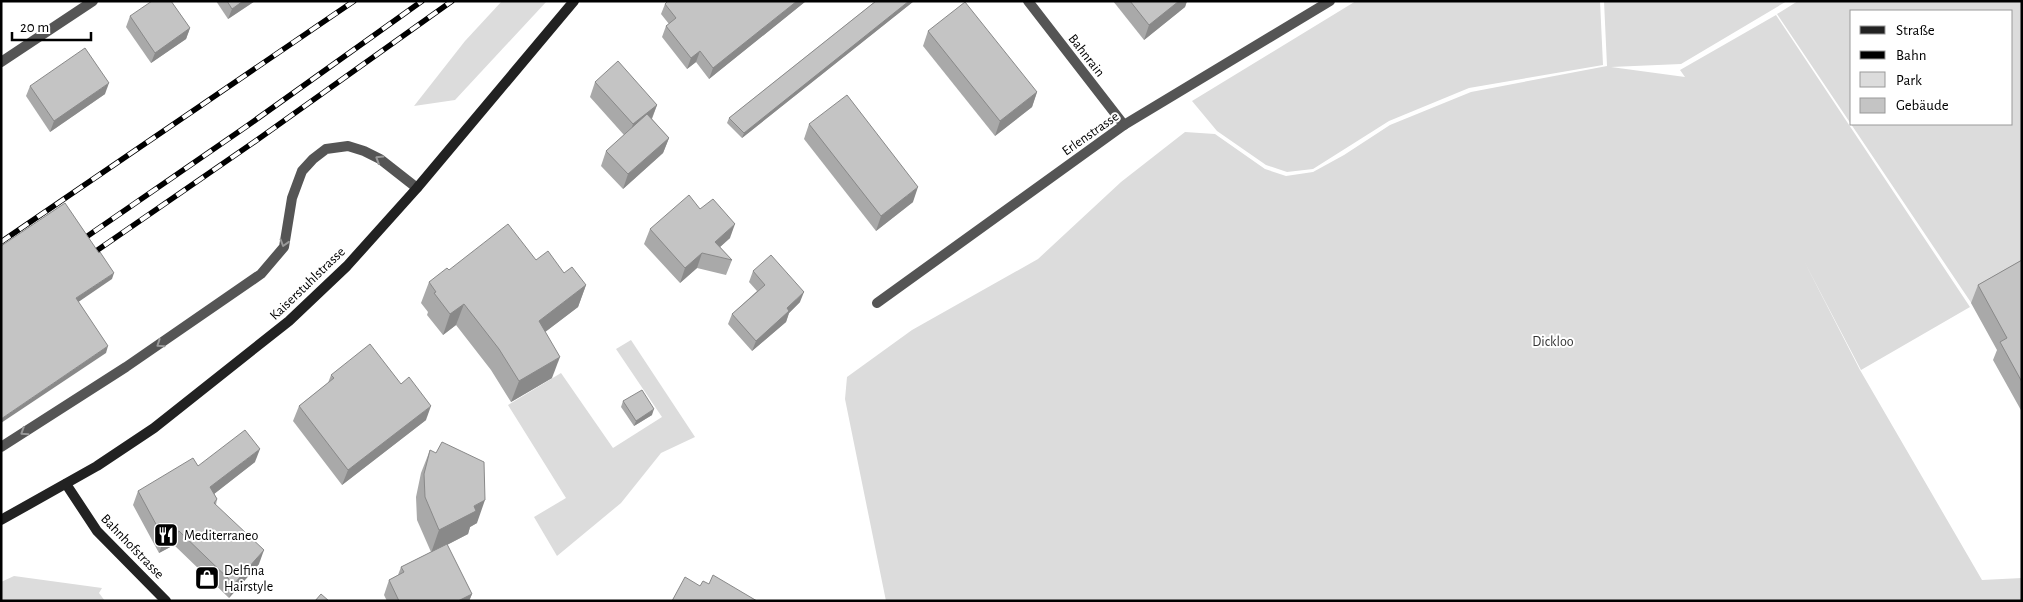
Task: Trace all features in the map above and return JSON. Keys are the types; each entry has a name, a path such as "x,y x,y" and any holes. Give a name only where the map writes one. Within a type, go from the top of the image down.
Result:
{"main road":[{"name":"Kaiserstuhlstrasse","path":"1,520 66,484 154,428 289,321 347,266 418,188 574,1"},
{"name":"Bahnhofstrasse","path":"66,484 97,531 166,601"}],"street":[{"path":"1,62 92,1"},
{"name":"Bahnrain","path":"1028,1 1124,125"},
{"name":"Erlenstrasse","path":"877,303 1124,125 1330,1"},
{"path":"1,447 126,367 261,274 284,247 292,198 302,171 326,149 348,146 364,151 380,159 418,188"}],"green space":[{"path":"502,1 547,1 455,100 414,106 465,41"},
{"path":"1356,1 1600,1 1603,65 1469,88 1389,121 1313,169 1287,172 1266,165 1217,131 1192,101"},
{"name":"Dickloo","path":"1604,1 1787,1 1681,64 1611,67 1685,77 1680,70 1776,15 1970,307 1861,370 1804,261 1860,370 1982,580 2022,578 2022,601 886,601 845,399 847,377 912,330 1038,259 1121,182 1185,132 1215,134 1265,169 1286,176 1313,172 1344,155 1390,125 1471,92 1607,66"},
{"path":"1798,1 2022,1 2022,276 1974,307 1852,125 2013,125 2013,10 1850,10 1850,123 1777,14"},
{"path":"631,340 695,437 661,453 621,503 557,556 534,517 566,498 508,405 561,373 613,448 662,417 616,349"},
{"path":"14,576 102,588 99,593 105,601 1,601 1,582"}],"building":[{"path":"152,1 171,1 190,28 155,53 130,16"},
{"path":"227,1 243,1 232,9"},
{"path":"668,1 797,1 713,68 700,51 691,58 666,26 676,18 665,4"},
{"path":"876,1 909,1 744,133 729,118"},
{"path":"1130,1 1179,1 1149,25"},
{"path":"965,2 1037,92 1000,121 928,31"},
{"path":"85,48 109,83 54,121 30,86"},
{"path":"618,61 657,105 633,124 595,82"},
{"path":"847,95 918,187 881,216 809,124"},
{"path":"647,114 669,138 628,174 606,151"},
{"path":"689,195 700,209 713,199 735,224 715,242 732,260 702,253 685,268 650,229"},
{"path":"65,203 114,273 76,298 108,346 1,419 1,246"},
{"path":"508,224 536,260 548,251 564,273 572,267 586,285 539,321 560,357 519,381 499,349 464,304 450,314 434,293 436,292 429,282 447,268 449,270"},
{"path":"771,255 804,292 787,308 789,311 756,341 732,314 765,285 753,271"},
{"path":"2022,260 2022,382 2000,342 2007,338 1978,285"},
{"path":"370,344 401,384 409,377 431,406 348,470 299,406 334,378 331,375"},
{"path":"642,390 654,409 636,421 623,401"},
{"path":"245,430 260,449 210,487 217,499 214,503 264,550 234,584 179,531 164,539 138,491 193,458 198,466"},
{"path":"442,442 484,462 485,500 474,506 476,511 439,530 425,497 424,474 430,450 436,453"},
{"path":"447,544 472,594 458,601 399,601 389,580 404,572 401,567"},
{"path":"713,575 757,601 672,601 685,577 700,586 703,581 709,584"},
{"path":"321,594 329,601 315,601"}],"railway":[{"path":"1,242 354,1"},
{"path":"76,244 247,126 422,1"},
{"path":"86,258 257,140 452,1"}],"place":[{"name":"Mediterraneo","path":"166,535"},
{"name":"Delfina Hairstyle","path":"207,578"}]}
